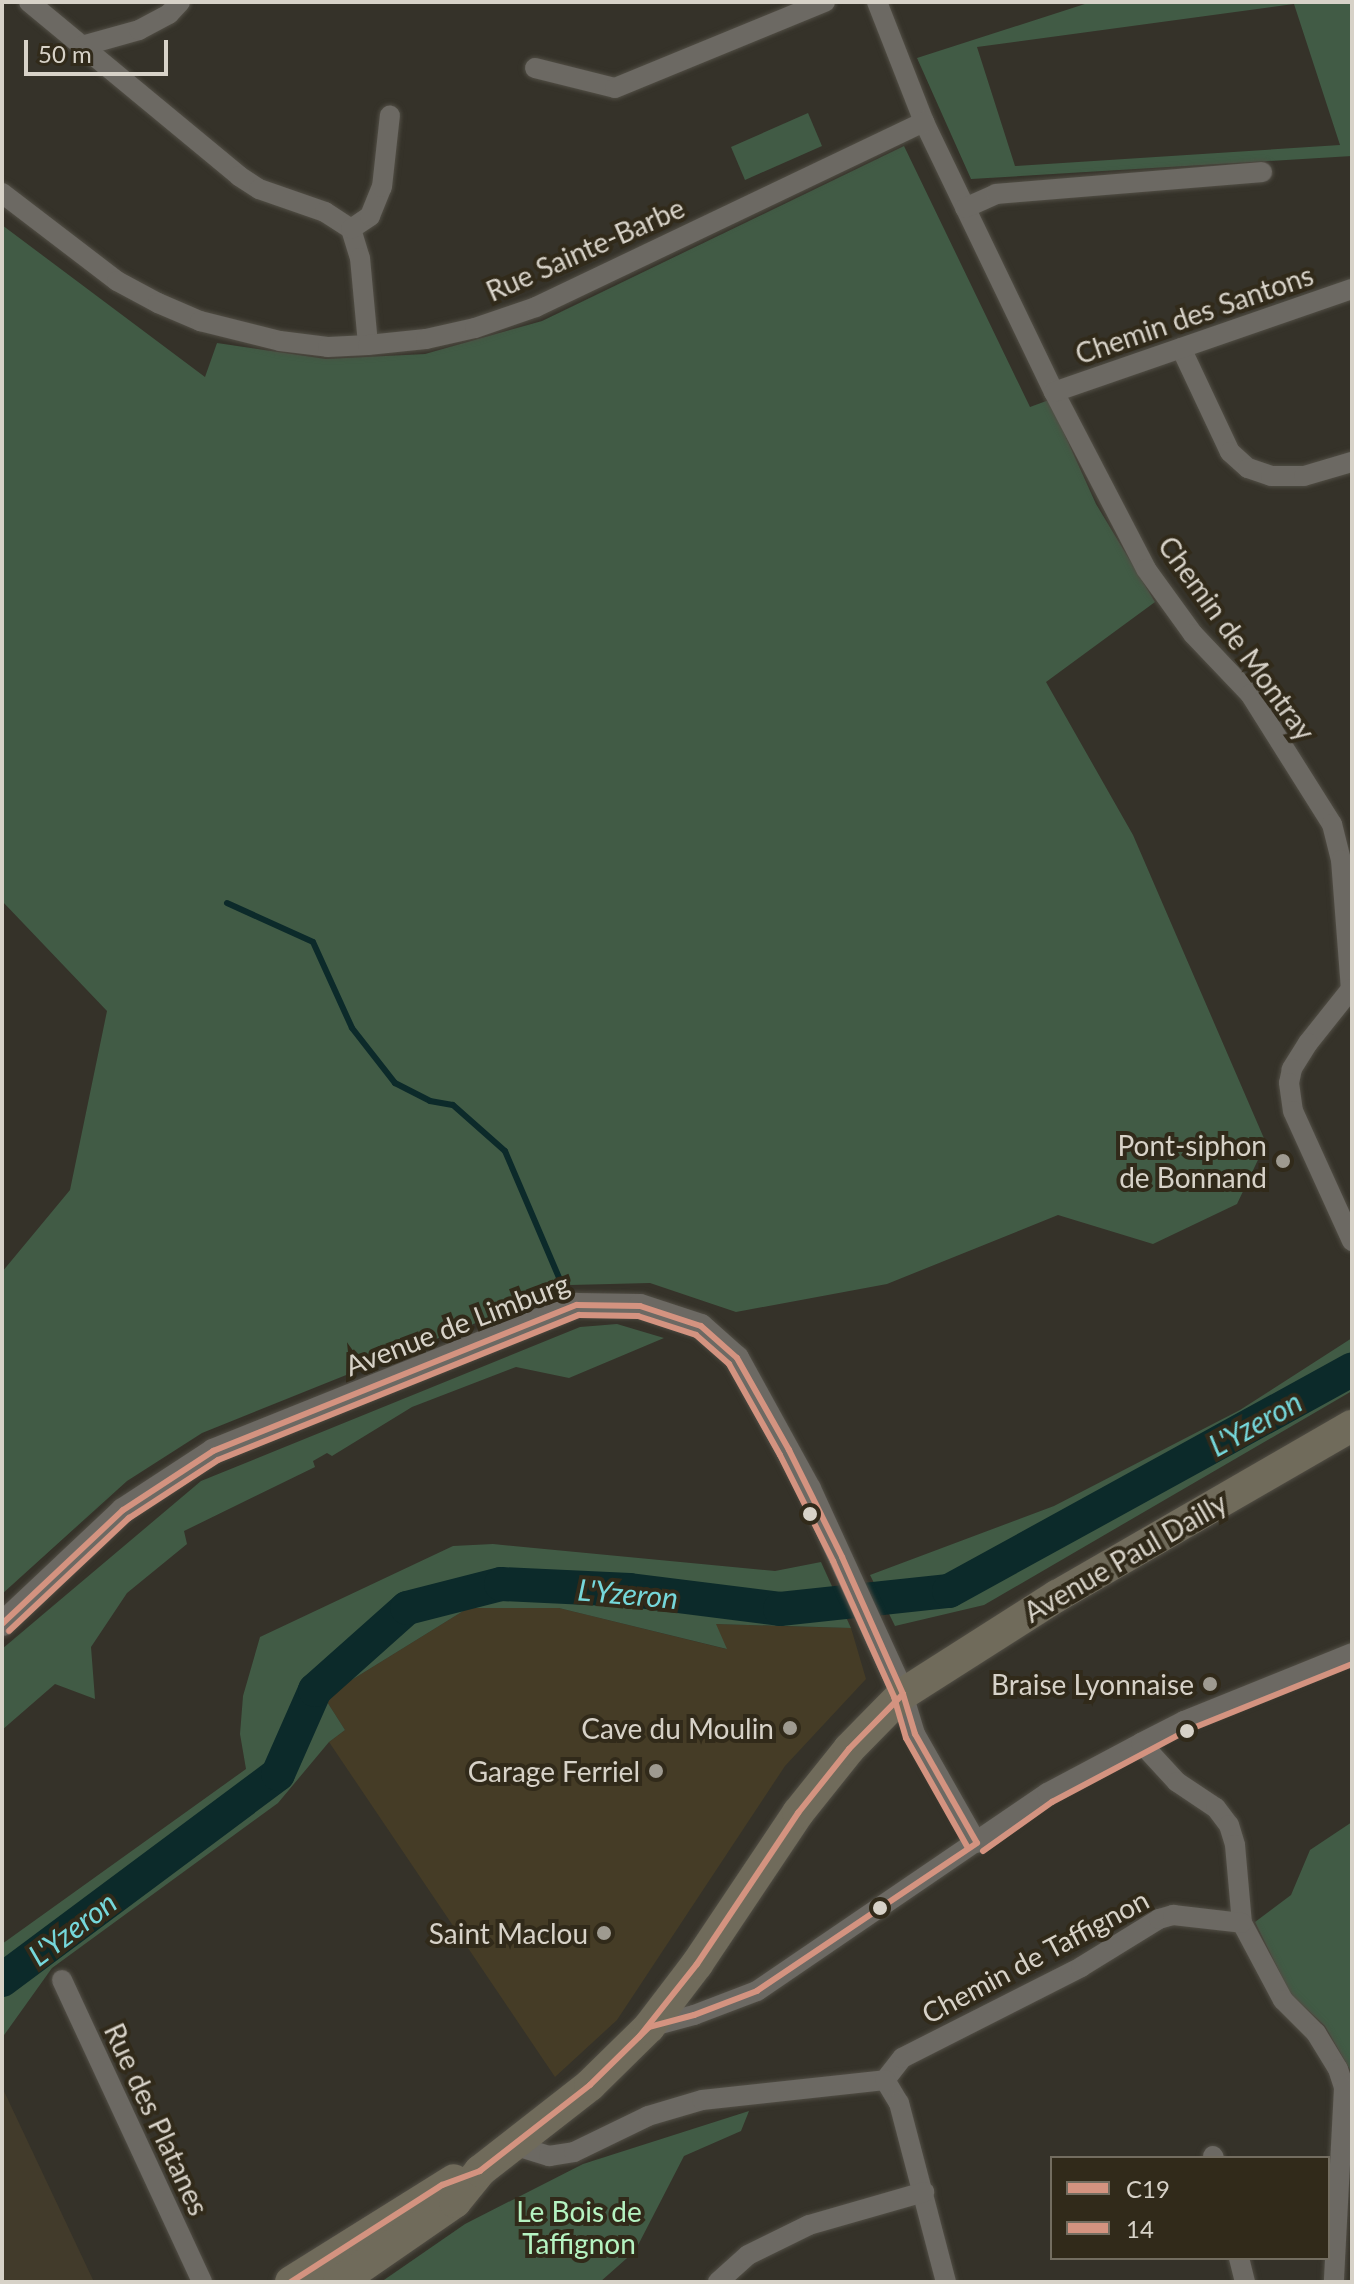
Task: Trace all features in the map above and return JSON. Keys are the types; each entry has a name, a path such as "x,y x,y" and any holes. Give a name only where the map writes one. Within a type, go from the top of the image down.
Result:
{"main road":[{"name":"Avenue Paul Dailly","path":"480,2171 590,2085 649,2027 697,1964 798,1813 849,1749 903,1694 1069,1589 1352,1426"},
{"path":"291,2282 442,2185 480,2171"},
{"path":"339,2282 455,2202 480,2171"}],"street":[{"path":"29,2 239,176 259,189 325,212 351,229 360,258 368,345"},
{"path":"82,46 139,30 169,14 180,2"},
{"path":"535,68 615,88 825,2"},
{"name":"Chemin de Montray","path":"877,2 924,122 1054,392 1146,569 1193,634 1250,694 1332,824 1341,860 1351,989 1308,1043 1292,1069 1289,1083 1293,1111 1352,1241"},
{"path":"351,229 370,216 382,187 390,115"},
{"name":"Rue Sainte-Barbe","path":"2,193 117,281 200,321 280,341 328,347 368,345 426,339 475,328 536,307 924,122"},
{"path":"965,208 996,194 1262,172"},
{"name":"Chemin des Santons","path":"1054,392 1352,289"},
{"path":"1181,348 1230,452 1248,468 1271,476 1304,476 1352,462"},
{"name":"Avenue de Limburg","path":"2,1624 123,1510 213,1451 577,1305 640,1306 701,1326 737,1358 789,1450 878,1636 903,1694 915,1734 977,1843"},
{"path":"649,2027 694,2015 757,1991 1047,1793 1195,1716 1352,1653"},
{"path":"1141,1743 1177,1782 1216,1808 1229,1825 1235,1845 1242,1923 1283,2000 1316,2033 1338,2069 1344,2088 1334,2282"},
{"name":"Chemin de Taffignon","path":"885,2080 902,2058 1081,1967 1159,1919 1173,1915 1242,1923"},
{"name":"Rue des Platanes","path":"62,1980 202,2282"},
{"path":"513,2145 549,2156 574,2152 648,2116 702,2100 885,2080 899,2103 946,2282"},
{"path":"718,2282 748,2255 809,2225 924,2192"},
{"path":"1240,2260 1245,2282"}],"shaded area":[{"path":"468,1608 559,1608 726,1649 715,1624 851,1628 866,1679 785,1766 617,2020 555,2077 329,1742 345,1730 324,1697"},
{"path":"2,2087 94,2282 2,2282"}],"green space":[{"path":"1091,2 1352,2 1352,156 971,179 917,58","holes":["1294,4 1340,145 1015,166 977,47"]},
{"path":"808,113 822,146 745,180 731,147"},
{"path":"904,146 1030,407 1049,400 1096,504 1155,602 1046,682 1133,835 1266,1143 1237,1204 1153,1244 1058,1215 887,1284 736,1312 650,1283 570,1285 202,1433 127,1481 2,1594 2,1272 70,1190 107,1011 2,901 2,225 205,377 217,343 326,359 425,354 542,321"},
{"path":"617,1324 664,1338 569,1378 516,1367 412,1407 332,1456 327,1453 313,1461 315,1467 184,1531 187,1544 127,1593 91,1647 95,1699 55,1684 2,1730 2,1649 201,1481 580,1327"},
{"path":"1352,1338 1352,1391 984,1605 895,1626 870,1575 1054,1506 1240,1410"},
{"path":"493,1544 775,1571 821,1562 851,1628 716,1624 727,1649 559,1608 468,1608 324,1697 345,1730 329,1742 278,1803 52,1968 2,2038 2,1944 246,1769 240,1734 243,1696 260,1637 453,1546"},
{"path":"1352,1822 1352,2073 1325,2026 1290,1993 1255,1922 1291,1895 1310,1850"},
{"name":"Le Bois de Taffignon","path":"749,2111 741,2131 684,2156 635,2251 600,2282 381,2282 465,2224 583,2164"}],"waterway":[{"path":"227,903 313,942 352,1028 395,1083 430,1101 453,1105 505,1151 560,1280"},
{"name":"L'Yzeron","path":"2,1980 278,1774 315,1690 407,1608 501,1584 630,1590 780,1609 949,1591 1352,1369"}],"transit line":[{"name":"C19","path":"2,1624 123,1510 213,1451 577,1305 640,1306 701,1326 737,1358 789,1450 842,1557 903,1694 915,1734 977,1843 757,1991 694,2015 649,2027 590,2085 480,2171 442,2185 291,2282"},
{"name":"14","path":"9,1631 129,1518 218,1460 579,1315 638,1316 696,1335 729,1364 780,1455 833,1561 894,1697 906,1738 968,1848"},
{"name":"14","path":"983,1851 1052,1802 1188,1730 1352,1664"},
{"name":"C19","path":"639,2037 697,1964 798,1813 849,1749 903,1694"}],"place":[{"name":"Pont-siphon de Bonnand","path":"1283,1161"},
{"name":"Braise Lyonnaise","path":"1210,1684"},
{"name":"Cave du Moulin","path":"790,1728"},
{"name":"Garage Ferriel","path":"656,1771"},
{"name":"Saint Maclou","path":"604,1933"}]}
